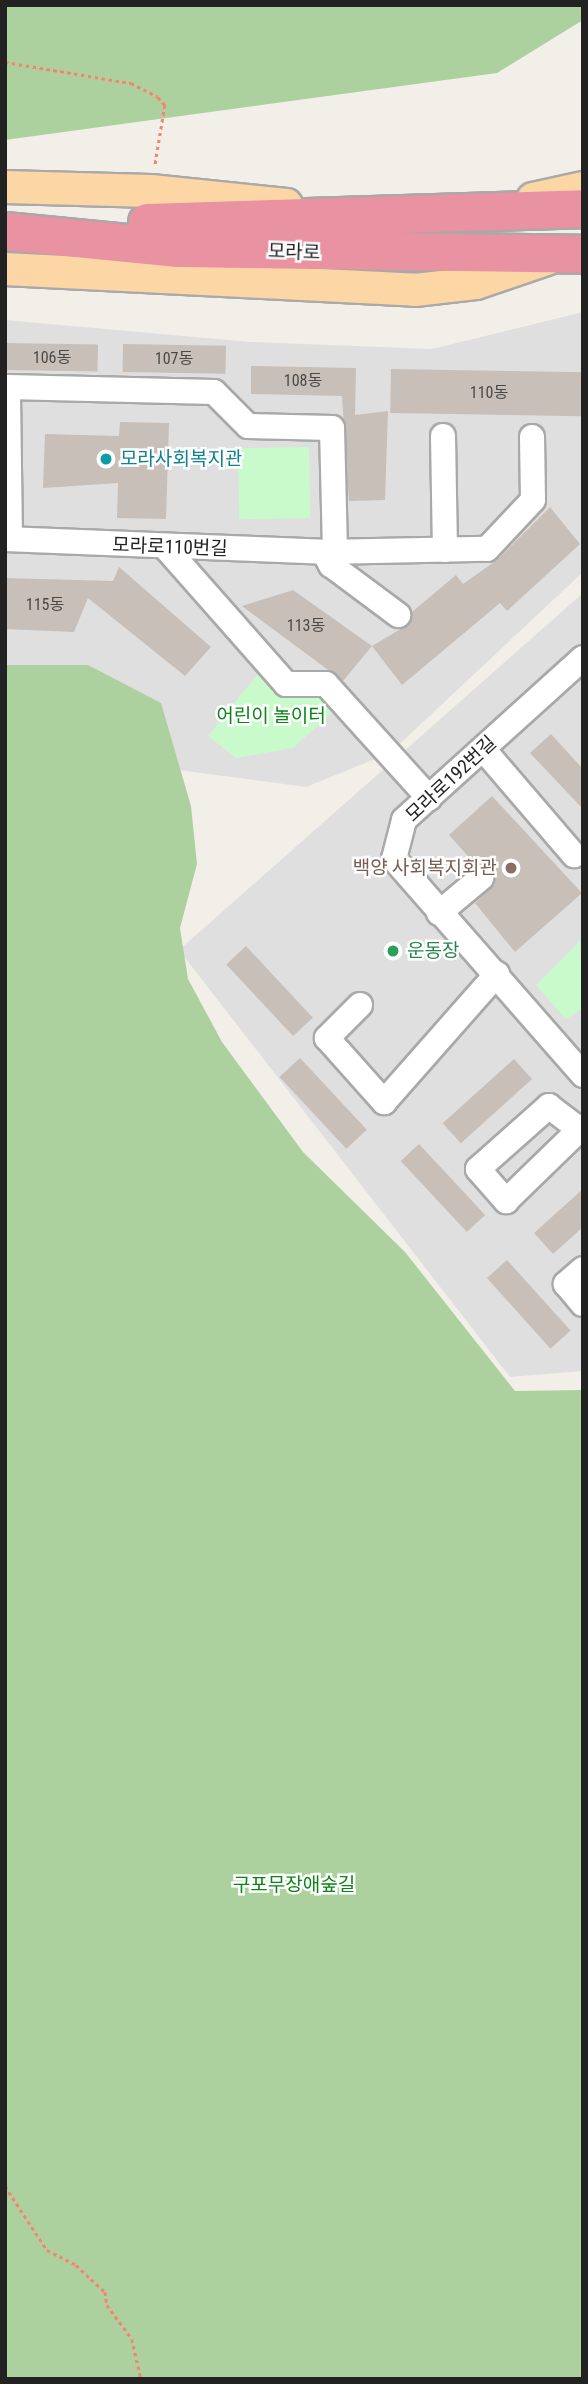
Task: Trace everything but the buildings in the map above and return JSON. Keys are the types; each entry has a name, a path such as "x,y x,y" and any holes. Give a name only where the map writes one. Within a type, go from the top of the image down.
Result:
{"highway":[{"name":"모라로","path":"5,212 83,221 238,224 375,213 583,208"},
{"name":"모라로","path":"5,231 178,248 539,258 583,254"}],"main road":[{"path":"5,187 151,191 375,213"},
{"path":"476,211 583,188"},
{"path":"5,269 415,290 476,283 539,258 583,265"}],"street":[{"path":"8,539 8,387 214,392 248,426 332,428 331,565 398,615"},
{"path":"443,436 445,550"},
{"name":"모라로110번길","path":"8,539 167,548 329,552 487,548 533,500 532,437"},
{"path":"167,548 286,684 326,684 429,798"},
{"name":"모라로192번길","path":"578,671 483,749 404,820 394,859 583,1075"},
{"path":"483,749 574,855"},
{"path":"439,913 481,878"},
{"path":"360,1005 327,1038 384,1102 497,974"},
{"path":"583,1269 566,1284 583,1304"}],"path":[{"path":"5,62 131,83 158,97 165,105 151,191"},
{"path":"5,2186 47,2250 84,2270 105,2292 107,2305 132,2339 141,2379"}],"shaded area":[{"path":"583,312 583,572 390,753 306,787 5,747 5,320 251,342 432,349"},
{"path":"583,593 583,1371 510,1377 179,950"}],"green space":[{"path":"5,5 583,5 583,20 497,73 5,140"},
{"path":"309,447 310,518 239,519 238,448"},
{"name":"구포무장애숲길","path":"5,665 88,665 161,703 191,806 197,864 180,928 188,979 222,1042 303,1152 405,1252 515,1391 583,1390 583,2379 5,2379"},
{"name":"어린이 놀이터","path":"257,675 344,702 293,748 236,758 208,736"},
{"path":"580,941 583,1008 566,1019 536,985"}],"place":[{"name":"모라사회복지관","path":"106,459"},
{"name":"백양 사회복지회관","path":"511,868"},
{"name":"운동장","path":"393,951"}]}
